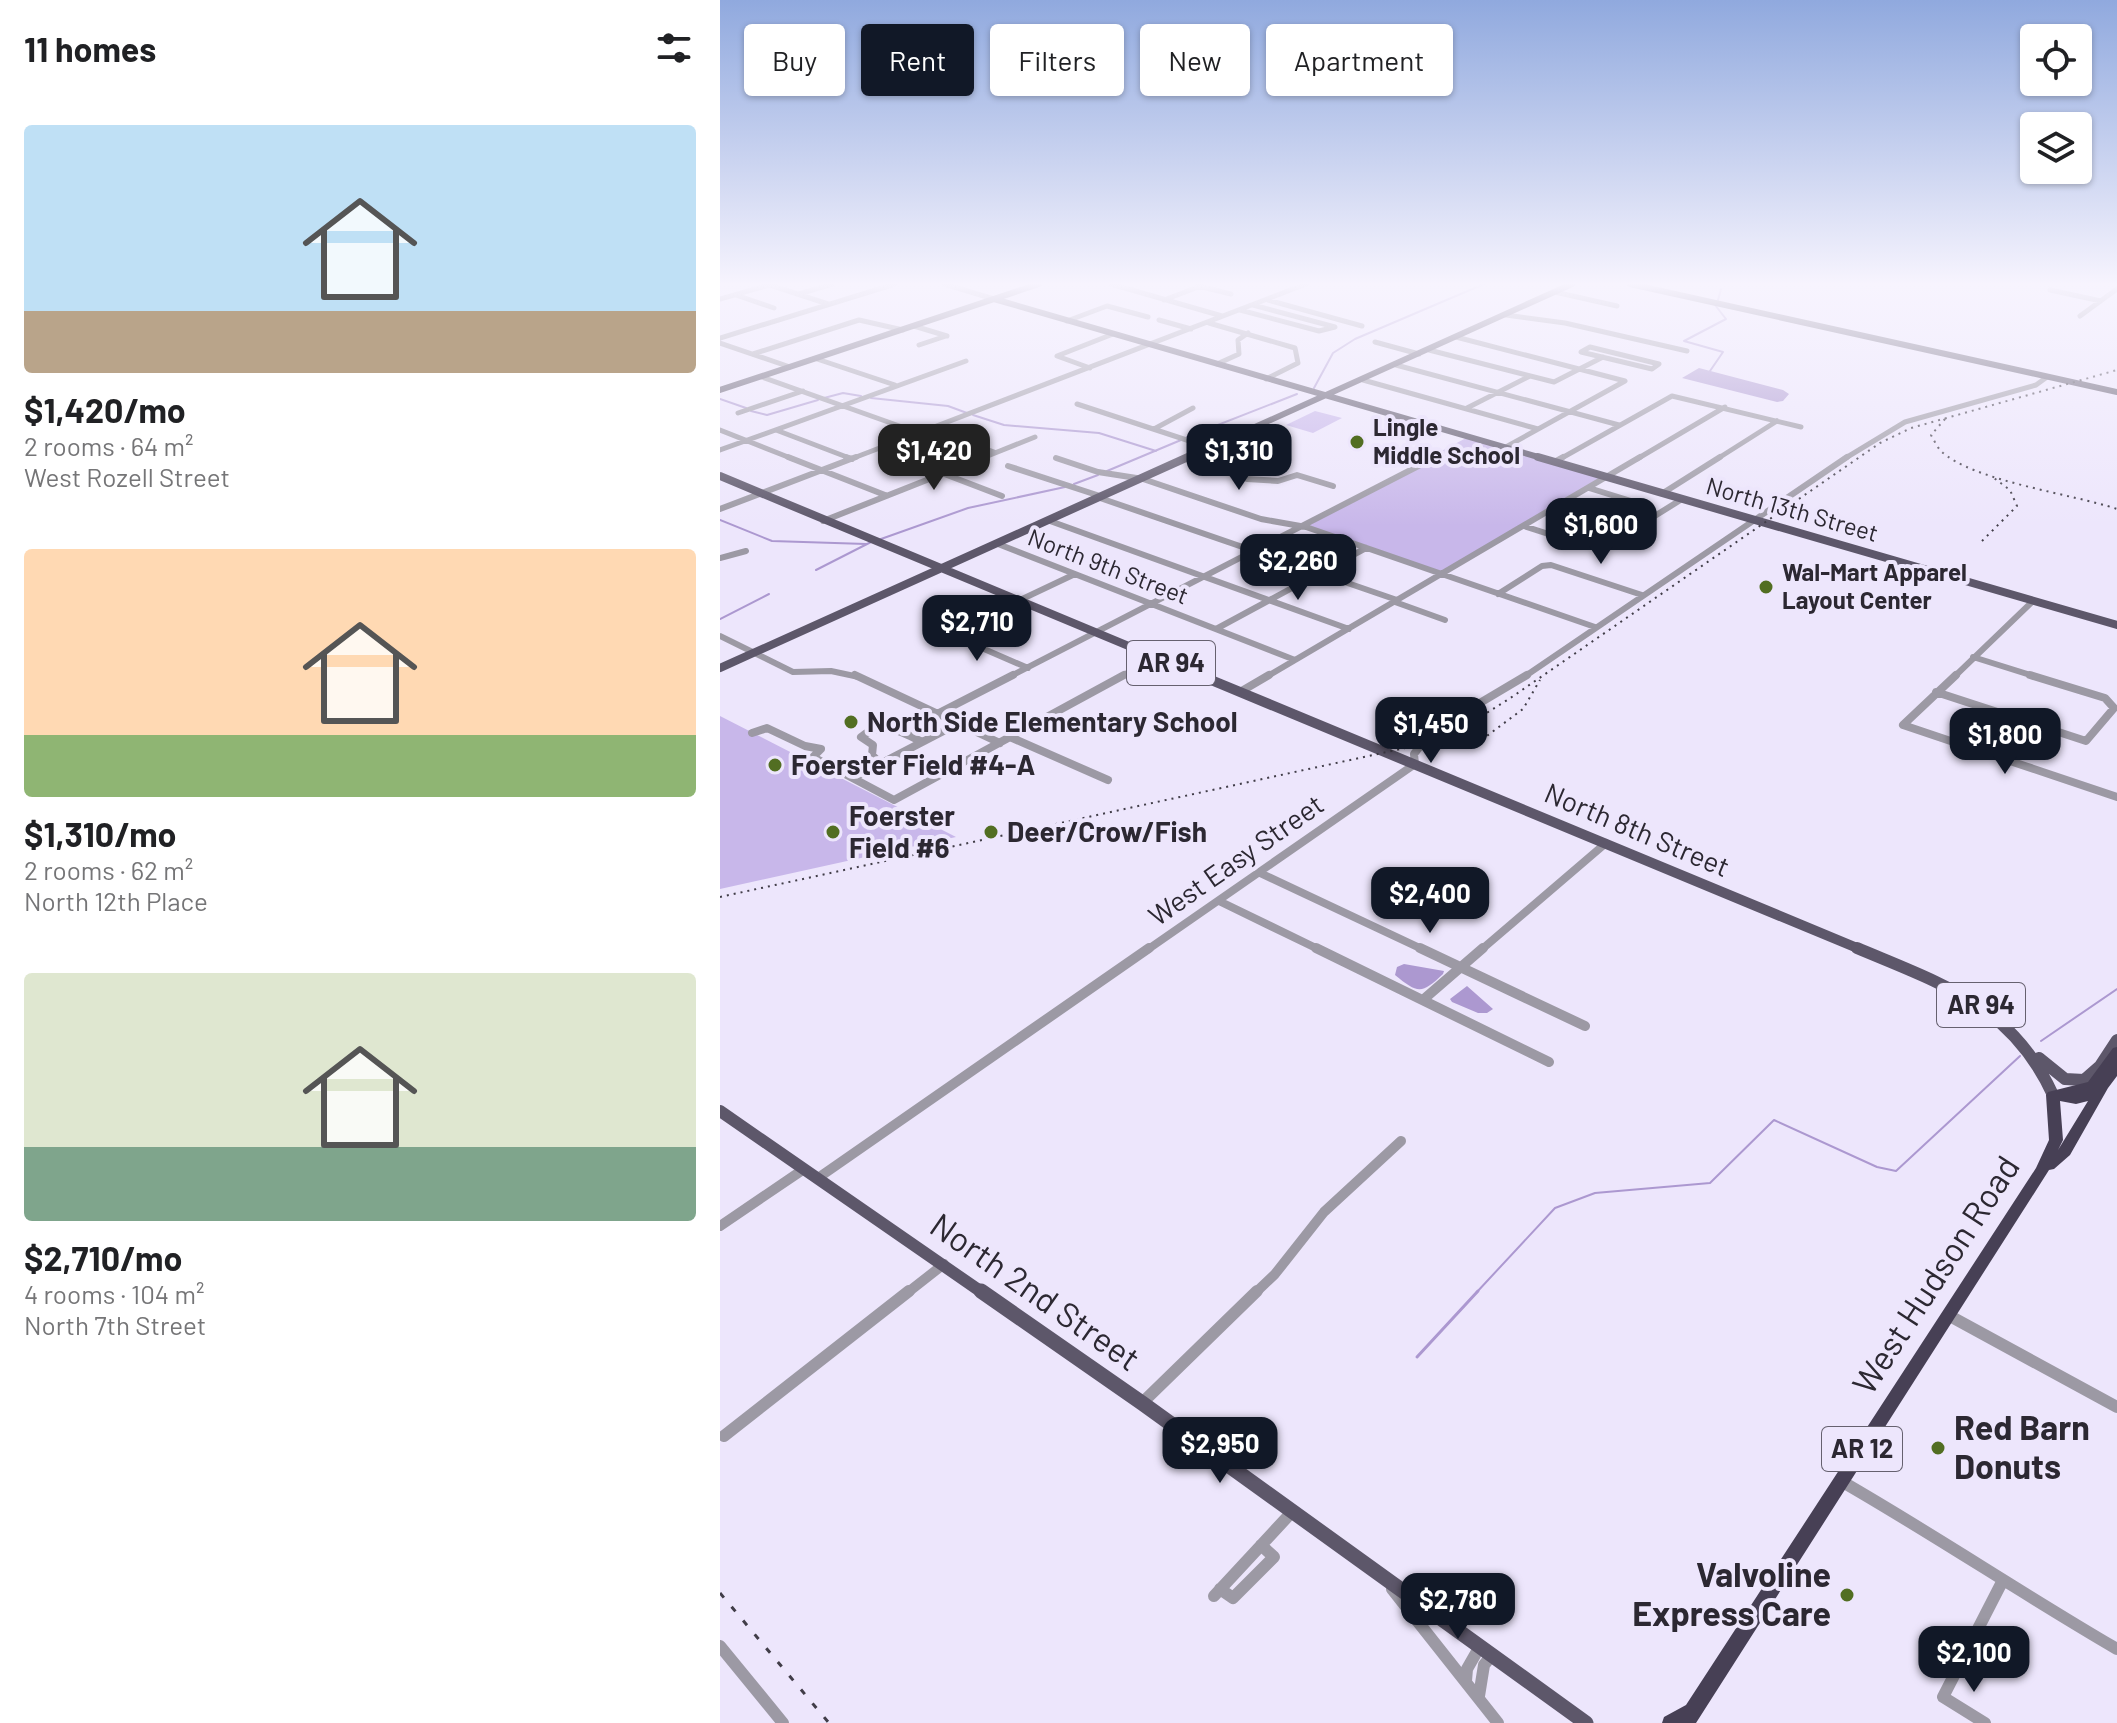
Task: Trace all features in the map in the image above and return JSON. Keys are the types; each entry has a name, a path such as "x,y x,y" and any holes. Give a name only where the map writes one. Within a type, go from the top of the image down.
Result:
{"highway":[{"path":"2053,1095 2092,1085 2117,1051"},
{"path":"2053,1095 2083,1100 2102,1089 2117,1066"},
{"name":"AR 12","path":"2042,1170 2065,1152 2102,1089"},
{"name":"West Hudson Road","path":"1689,1719 2042,1170 2056,1140 2053,1095"},
{"name":"AR 12","path":"1671,1723 1689,1719"}],"main road":[{"path":"720,390 799,364"},
{"name":"North 13th Street","path":"1218,364 2117,625"},
{"path":"1991,364 2117,392"},
{"path":"720,668 1396,365"},
{"name":"North 8th Street","path":"720,476 822,521 1953,988 2007,1024 2032,1051 2053,1095"},
{"path":"2032,1051 2056,1075 2081,1081 2091,1078 2117,1040"},
{"name":"North 2nd Street","path":"720,1111 1142,1403 1586,1723"}],"street":[{"path":"783,364 790,367"},
{"path":"833,364 896,385"},
{"path":"720,450 956,364"},
{"path":"1079,364 1090,368"},
{"path":"720,509 1099,364"},
{"path":"1266,379 1295,364"},
{"path":"1485,364 1554,382 1589,364"},
{"path":"937,714 1430,460 1487,455 1505,448 1625,381 1563,364"},
{"path":"1633,364 1652,369 1658,364"},
{"path":"1396,365 1620,425"},
{"path":"1466,409 1530,376"},
{"path":"762,377 920,433"},
{"name":"West Easy Street","path":"818,1178 1415,764 1414,754 1431,732 1497,695 1892,427 2036,385 2047,377"},
{"path":"1363,380 1538,429"},
{"path":"738,413 803,391"},
{"path":"1554,462 1672,396 1801,427"},
{"path":"1077,404 1211,448"},
{"path":"1240,692 1725,407"},
{"path":"1153,429 1193,408"},
{"path":"1663,493 1777,421"},
{"path":"931,429 994,452"},
{"path":"720,430 885,495"},
{"path":"775,430 852,459"},
{"path":"822,521 1035,437"},
{"path":"879,449 1002,496"},
{"path":"1056,458 1098,472 1143,479 1261,519 1300,526 1595,627"},
{"path":"1186,459 1247,479 1278,481 1297,475 1333,486"},
{"path":"1008,466 1219,541 1255,550 1445,620"},
{"path":"1589,488 1631,501"},
{"path":"1597,552 1682,499"},
{"path":"1558,506 1601,520"},
{"path":"1050,521 1349,629"},
{"path":"1524,526 1567,540"},
{"name":"North 9th Street","path":"998,544 1295,660"},
{"path":"1216,629 1366,548"},
{"path":"720,558 746,551"},
{"path":"1498,594 1542,566 1551,565 1642,595"},
{"path":"1018,601 1075,574"},
{"path":"2033,601 1903,725 2117,797"},
{"path":"938,629 1028,668"},
{"path":"720,636 793,672 845,671 1000,743"},
{"path":"752,733 767,728 805,746 821,749 813,757 894,800 1156,657"},
{"path":"1936,692 2086,741 2114,708 2105,698 1973,657"},
{"path":"853,778 957,724"},
{"path":"881,764 872,755 873,745 861,737 866,732 882,725 889,726 922,742"},
{"path":"1010,737 1108,780"},
{"path":"1424,999 1606,843"},
{"path":"1260,873 1585,1026"},
{"path":"1219,901 1549,1062"},
{"path":"1142,1403 1275,1274 1324,1212 1401,1141"},
{"path":"720,1226 804,1169"},
{"path":"724,1436 944,1264"},
{"path":"1948,1315 2117,1407"},
{"path":"1841,1481 1947,1542 2002,1582 2117,1649"},
{"path":"1217,1592 1233,1598 1238,1595 1274,1557 1261,1545 1291,1513"},
{"path":"1387,1582 1498,1723"},
{"path":"1985,1723 1943,1697 2002,1582"},
{"path":"720,1646 783,1723"},
{"path":"1466,1681 1467,1669 1485,1652"},
{"path":"1479,1696 1485,1652"}],"shaded area":[{"path":"1699,368 1789,394 1783,401 1777,402 1682,378"},
{"path":"1315,411 1342,418 1313,433 1286,425"},
{"path":"1468,437 1608,477 1442,574 1300,526"},
{"path":"720,716 956,837 720,889"},
{"path":"1404,964 1444,971 1430,985 1420,989 1409,986 1395,975 1397,967"},
{"path":"1467,986 1493,1009 1478,1013 1452,1002 1450,999"}],"waterway":[{"path":"1314,388 1327,364"},
{"path":"1710,371 1715,364"},
{"path":"824,398 843,393 861,396"},
{"path":"1187,437 1297,394"},
{"path":"871,398 948,406 967,413"},
{"path":"720,399 746,408"},
{"path":"751,411 767,415 818,400"},
{"path":"973,415 1004,425 1099,433 1155,451"},
{"path":"1155,451 1181,440"},
{"path":"1107,471 1155,451"},
{"path":"1074,484 1098,475"},
{"path":"881,539 968,508 1065,487"},
{"path":"720,520 772,541 866,544"},
{"path":"816,570 871,542"},
{"path":"720,619 769,594"},
{"path":"2041,1041 2117,989"},
{"path":"1476,1293 1555,1208 1595,1193 1710,1183 1774,1120 1877,1167 1896,1171 2020,1056"},
{"path":"1417,1357 1478,1291"}],"railway":[{"path":"720,897 1419,745 1472,722 1509,699 1880,443 1911,428 2117,370"},
{"path":"1945,419 1931,435 1941,451 1975,471 2117,509"},
{"path":"1982,541 2017,506 2010,490 1994,478"},
{"path":"1476,744 1523,709 1540,680"},
{"path":"720,1593 829,1723"}],"place":[{"name":"Lingle Middle School","path":"1357,442"},
{"name":"Wal-Mart Apparel Layout Center","path":"1766,587"},
{"name":"North Side Elementary School","path":"851,722"},
{"name":"Foerster Field #4-A","path":"775,765"},
{"name":"Foerster Field #6","path":"833,832"},
{"name":"Deer/Crow/Fish","path":"991,832"},
{"name":"Red Barn Donuts","path":"1938,1448"},
{"name":"Valvoline Express Care","path":"1847,1595"}]}
